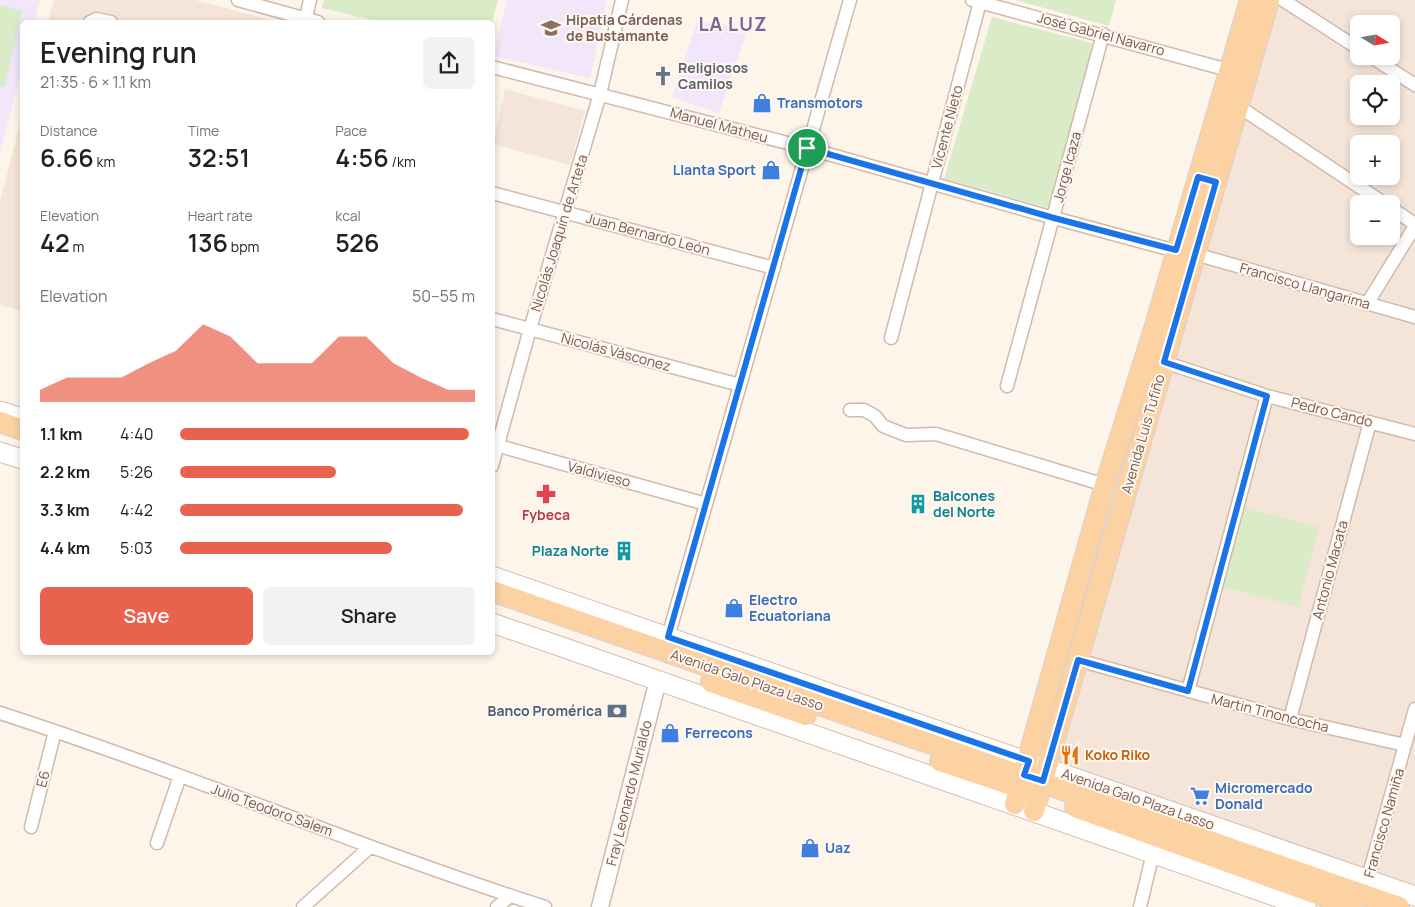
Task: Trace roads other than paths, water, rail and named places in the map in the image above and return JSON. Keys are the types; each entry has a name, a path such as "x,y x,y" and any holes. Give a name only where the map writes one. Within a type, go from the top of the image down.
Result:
{"main road":[{"name":"Avenida Luis Tufiño","path":"1031,785 1106,485 1163,332 1207,180 1228,70 1250,0"},
{"name":"Avenida Luis Tufiño","path":"1207,180 1238,106 1269,0"},
{"name":"Avenida Luis Tufiño","path":"1031,785 1078,660 1164,362 1163,332"},
{"path":"0,410 20,417"},
{"path":"0,422 20,429"},
{"path":"0,434 20,441"},
{"path":"0,452 20,458"},
{"name":"Avenida Galo Plaza Lasso","path":"495,577 668,637 1031,785 1153,853 1306,907"},
{"name":"Avenida Galo Plaza Lasso","path":"495,592 1031,785 1361,897 1399,907"},
{"name":"Avenida Galo Plaza Lasso","path":"495,604 752,696 1031,785 1361,897 1415,896"},
{"name":"Avenida Galo Plaza Lasso","path":"495,624 685,688 930,776 1031,785"}],"street":[{"path":"238,0 302,20"},
{"path":"305,20 310,0"},
{"name":"Nicolás Joaquín de Arteta","path":"495,445 600,94 622,0"},
{"path":"668,637 850,0"},
{"path":"1283,0 1350,43"},
{"name":"José Gabriel Navarro","path":"976,1 1228,70"},
{"name":"Vicente Nieto","path":"891,338 932,184 976,1"},
{"name":"Jorge Icaza","path":"1007,386 1054,218 1102,34"},
{"path":"1384,65 1415,85"},
{"name":"Manuel Matheu","path":"495,67 807,148 1054,218 1186,252"},
{"path":"1238,106 1372,195"},
{"name":"Juan Bernardo León","path":"495,194 774,268"},
{"path":"1367,304 1415,225 1400,214"},
{"name":"Francisco Llangarima","path":"1186,252 1415,317"},
{"name":"Nicolás Vásconez","path":"495,320 740,385"},
{"name":"Pedro Cando","path":"1164,362 1267,396 1415,434"},
{"path":"1188,691 1267,396"},
{"path":"850,410 864,410 875,416 883,426 906,435 936,434 1106,485"},
{"name":"Antonio Macata","path":"1290,719 1370,422"},
{"name":"Valdivieso","path":"495,445 706,504"},
{"name":"Martin Tinoncocha","path":"1078,660 1290,719 1406,745"},
{"name":"Fray Leonardo Murialdo","path":"600,907 658,680"},
{"name":"Francisco Namiña","path":"1361,897 1415,709"},
{"name":"Julio Teodoro Salem","path":"0,713 180,776 370,847 545,907"},
{"name":"E6","path":"31,827 55,731"},
{"path":"157,842 180,776"},
{"path":"303,907 370,847"},
{"path":"1140,907 1153,853"},
{"path":"497,907 510,896"}],"place":[{"name":"Hipatia Cárdenas de Bustamante","path":"551,28"},
{"name":"Religiosos Camilos","path":"663,76"},
{"name":"Transmotors","path":"762,103"},
{"name":"Llanta Sport","path":"771,170"},
{"name":"Fybeca","path":"546,494"},
{"name":"Balcones del Norte","path":"918,504"},
{"name":"Plaza Norte","path":"624,551"},
{"name":"Electro Ecuatoriana","path":"734,608"},
{"name":"Banco Promérica","path":"617,711"},
{"name":"Ferrecons","path":"670,733"},
{"name":"Koko Riko","path":"1070,755"},
{"name":"Micromercado Donald","path":"1200,796"},
{"name":"Uaz","path":"810,848"}],"district":[{"name":"LA LUZ","path":"733,24"}]}
